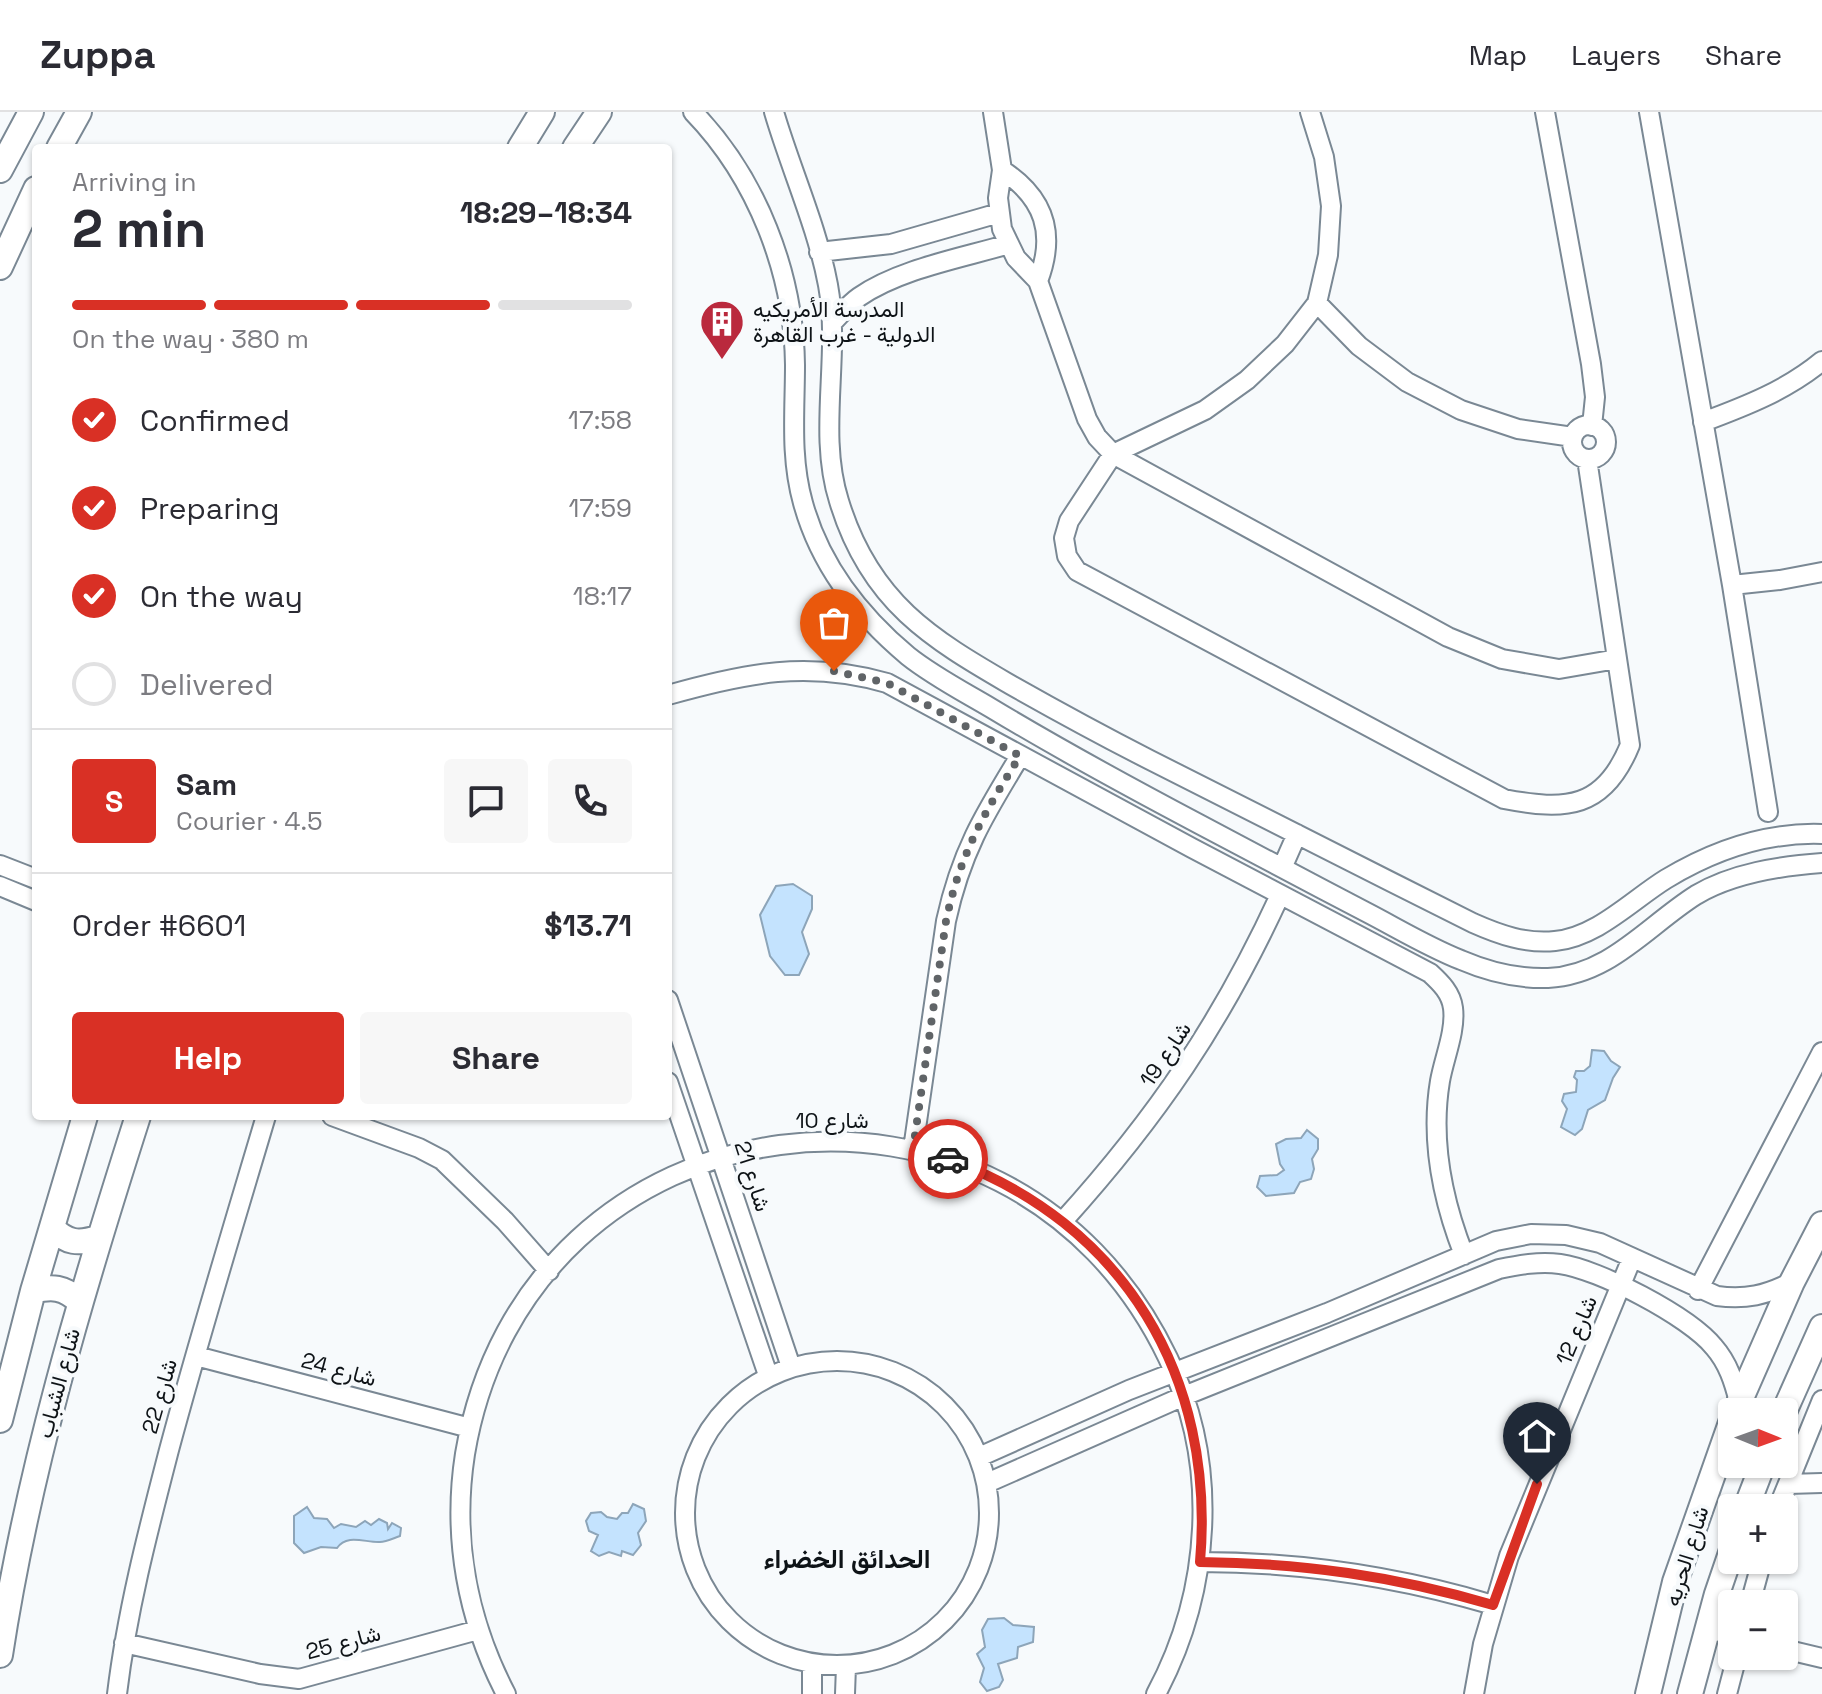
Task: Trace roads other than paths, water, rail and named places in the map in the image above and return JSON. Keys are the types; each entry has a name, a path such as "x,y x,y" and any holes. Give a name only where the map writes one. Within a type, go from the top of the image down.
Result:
{"street":[{"path":"0,170 31,112"},
{"path":"61,144 79,112"},
{"path":"522,144 542,112"},
{"path":"578,144 599,112"},
{"path":"693,112 712,120 757,207 787,287 795,364 794,454 803,503 819,548 839,583 877,629 912,659 1069,755 1460,960 1504,974 1550,978 1572,975 1602,965 1698,894 1759,871 1822,863"},
{"path":"774,112 828,285 832,323 830,455 837,497 848,529 865,562 890,596 930,634 978,666 1082,725 1473,923 1526,941 1557,941 1590,930 1666,879 1732,846 1773,836 1822,834"},
{"path":"993,112 1002,170 999,213 1009,244 1026,270 1038,281 1087,419 1097,437 1113,454 1448,637 1502,659 1559,669 1617,659"},
{"path":"1310,112 1324,157 1331,206 1328,255 1317,303 1285,344 1247,380 1205,410 1113,454 1069,521 1064,538 1067,556 1077,571 1504,799 1555,805 1581,801 1603,788 1620,769 1630,745 1587,459"},
{"path":"1545,112 1591,364 1595,397 1592,426"},
{"path":"1649,112 1732,585 1768,812"},
{"path":"1002,170 1018,180 1041,210 1047,246 1038,281"},
{"path":"0,267 32,198"},
{"path":"819,252 891,244 999,213"},
{"path":"912,238 921,270"},
{"path":"832,323 858,298 876,287 1009,244"},
{"path":"1317,303 1359,346 1407,382 1447,403 1518,429 1573,437"},
{"path":"1703,422 1764,399 1822,361"},
{"path":"1592,426 1600,429 1606,445 1603,453 1587,459 1578,455 1573,447 1573,437 1577,430 1592,426"},
{"path":"1732,585 1822,572"},
{"path":"672,694 775,671 834,671 887,683 1430,973 1450,996 1453,1021 1440,1084 1437,1153 1448,1211 1464,1255"},
{"path":"913,1149 954,886 981,818 1020,756"},
{"path":"1282,868 1297,834"},
{"path":"0,865 32,877"},
{"path":"0,886 32,899"},
{"name":"شارع 19","path":"1063,1221 1108,1172 1186,1067 1227,1001 1280,895"},
{"name":"شارع 21","path":"672,1012 791,1367"},
{"path":"1698,1290 1822,1052"},
{"path":"672,1094 768,1375"},
{"path":"0,1420 33,1291 84,1120"},
{"name":"شارع الشباب","path":"0,1655 12,1575 32,1480 79,1301 137,1120"},
{"name":"شارع 22","path":"117,1694 143,1548 265,1120"},
{"path":"343,1120 419,1148 442,1160 505,1221 549,1271"},
{"name":"شارع 10","path":"506,1694 478,1630 464,1567 460,1529 461,1478 470,1428 500,1344 549,1271 583,1236 620,1206 657,1184 721,1157 768,1146 816,1140 865,1142 913,1149 957,1162 1000,1181 1063,1221 1098,1253 1128,1289 1154,1329 1175,1371 1195,1436 1203,1520 1200,1562 1192,1604 1180,1644 1156,1694"},
{"name":"شارع الحريه","path":"1741,1398 1792,1282 1822,1224"},
{"path":"52,1228 69,1241 86,1242 98,1238"},
{"path":"979,1457 1175,1371 1327,1313 1496,1241 1531,1234 1577,1237 1600,1243 1698,1290 1736,1299 1756,1297 1792,1282"},
{"name":"شارع 12","path":"1474,1694 1493,1605 1526,1509 1632,1258"},
{"path":"987,1483 1184,1396 1499,1269 1543,1262 1592,1272 1700,1332 1726,1364 1733,1398"},
{"path":"33,1291 57,1287 79,1301"},
{"path":"1790,1398 1822,1327"},
{"name":"شارع 24","path":"196,1356 470,1428"},
{"path":"836,1359 882,1366 923,1386 956,1417 979,1457 987,1483 989,1516 985,1548 974,1579 957,1607 935,1630 908,1648 878,1660 846,1666 812,1664 773,1652 739,1630 711,1600 692,1564 684,1520 688,1476 704,1435 732,1400 768,1375 791,1367 836,1359"},
{"path":"1784,1494 1822,1400"},
{"name":"شارع الحريه","path":"1648,1694 1675,1582 1718,1459"},
{"path":"1788,1484 1822,1483"},
{"path":"1200,1562 1285,1564 1369,1574 1493,1605"},
{"name":"شارع الحريه","path":"1690,1694 1725,1574"},
{"path":"1708,1628 1718,1631"},
{"name":"شارع 25","path":"124,1643 260,1674 298,1686 478,1630"},
{"path":"1798,1652 1822,1658"},
{"path":"812,1664 812,1694"},
{"path":"845,1694 846,1666"},
{"path":"1727,1694 1733,1670"}],"water":[{"path":"793,884 812,896 812,909 802,932 809,954 799,975 785,975 770,956 760,915 776,886"},
{"path":"1592,1050 1604,1051 1620,1067 1605,1100 1588,1110 1582,1129 1575,1135 1561,1127 1567,1109 1562,1101 1564,1094 1576,1092 1576,1071 1584,1071 1590,1066"},
{"path":"1307,1130 1318,1139 1318,1149 1312,1159 1314,1169 1311,1179 1300,1182 1294,1193 1266,1196 1257,1187 1260,1176 1277,1175 1284,1170 1276,1144 1286,1139 1301,1138"},
{"path":"633,1504 644,1509 646,1521 638,1533 641,1545 633,1555 622,1551 621,1556 609,1552 599,1556 591,1551 598,1535 589,1531 586,1521 591,1513 601,1512 617,1519 622,1513 628,1513"},
{"path":"307,1507 314,1518 327,1519 334,1528 341,1524 356,1527 365,1521 371,1525 379,1519 387,1523 388,1529 392,1523 401,1528 400,1536 382,1542 351,1540 337,1548 321,1547 304,1553 294,1543 294,1516"},
{"path":"1004,1618 1013,1625 1034,1627 1033,1642 1018,1647 1017,1658 998,1664 1003,1680 999,1687 987,1691 980,1682 984,1668 977,1654 985,1647 982,1630 988,1619"}],"place":[{"name":"المدرسة الأمريكيه الدولية - غرب القاهرة","path":"722,361"}],"district":[{"name":"الحدائق الخضراء","path":"847,1559"}]}
